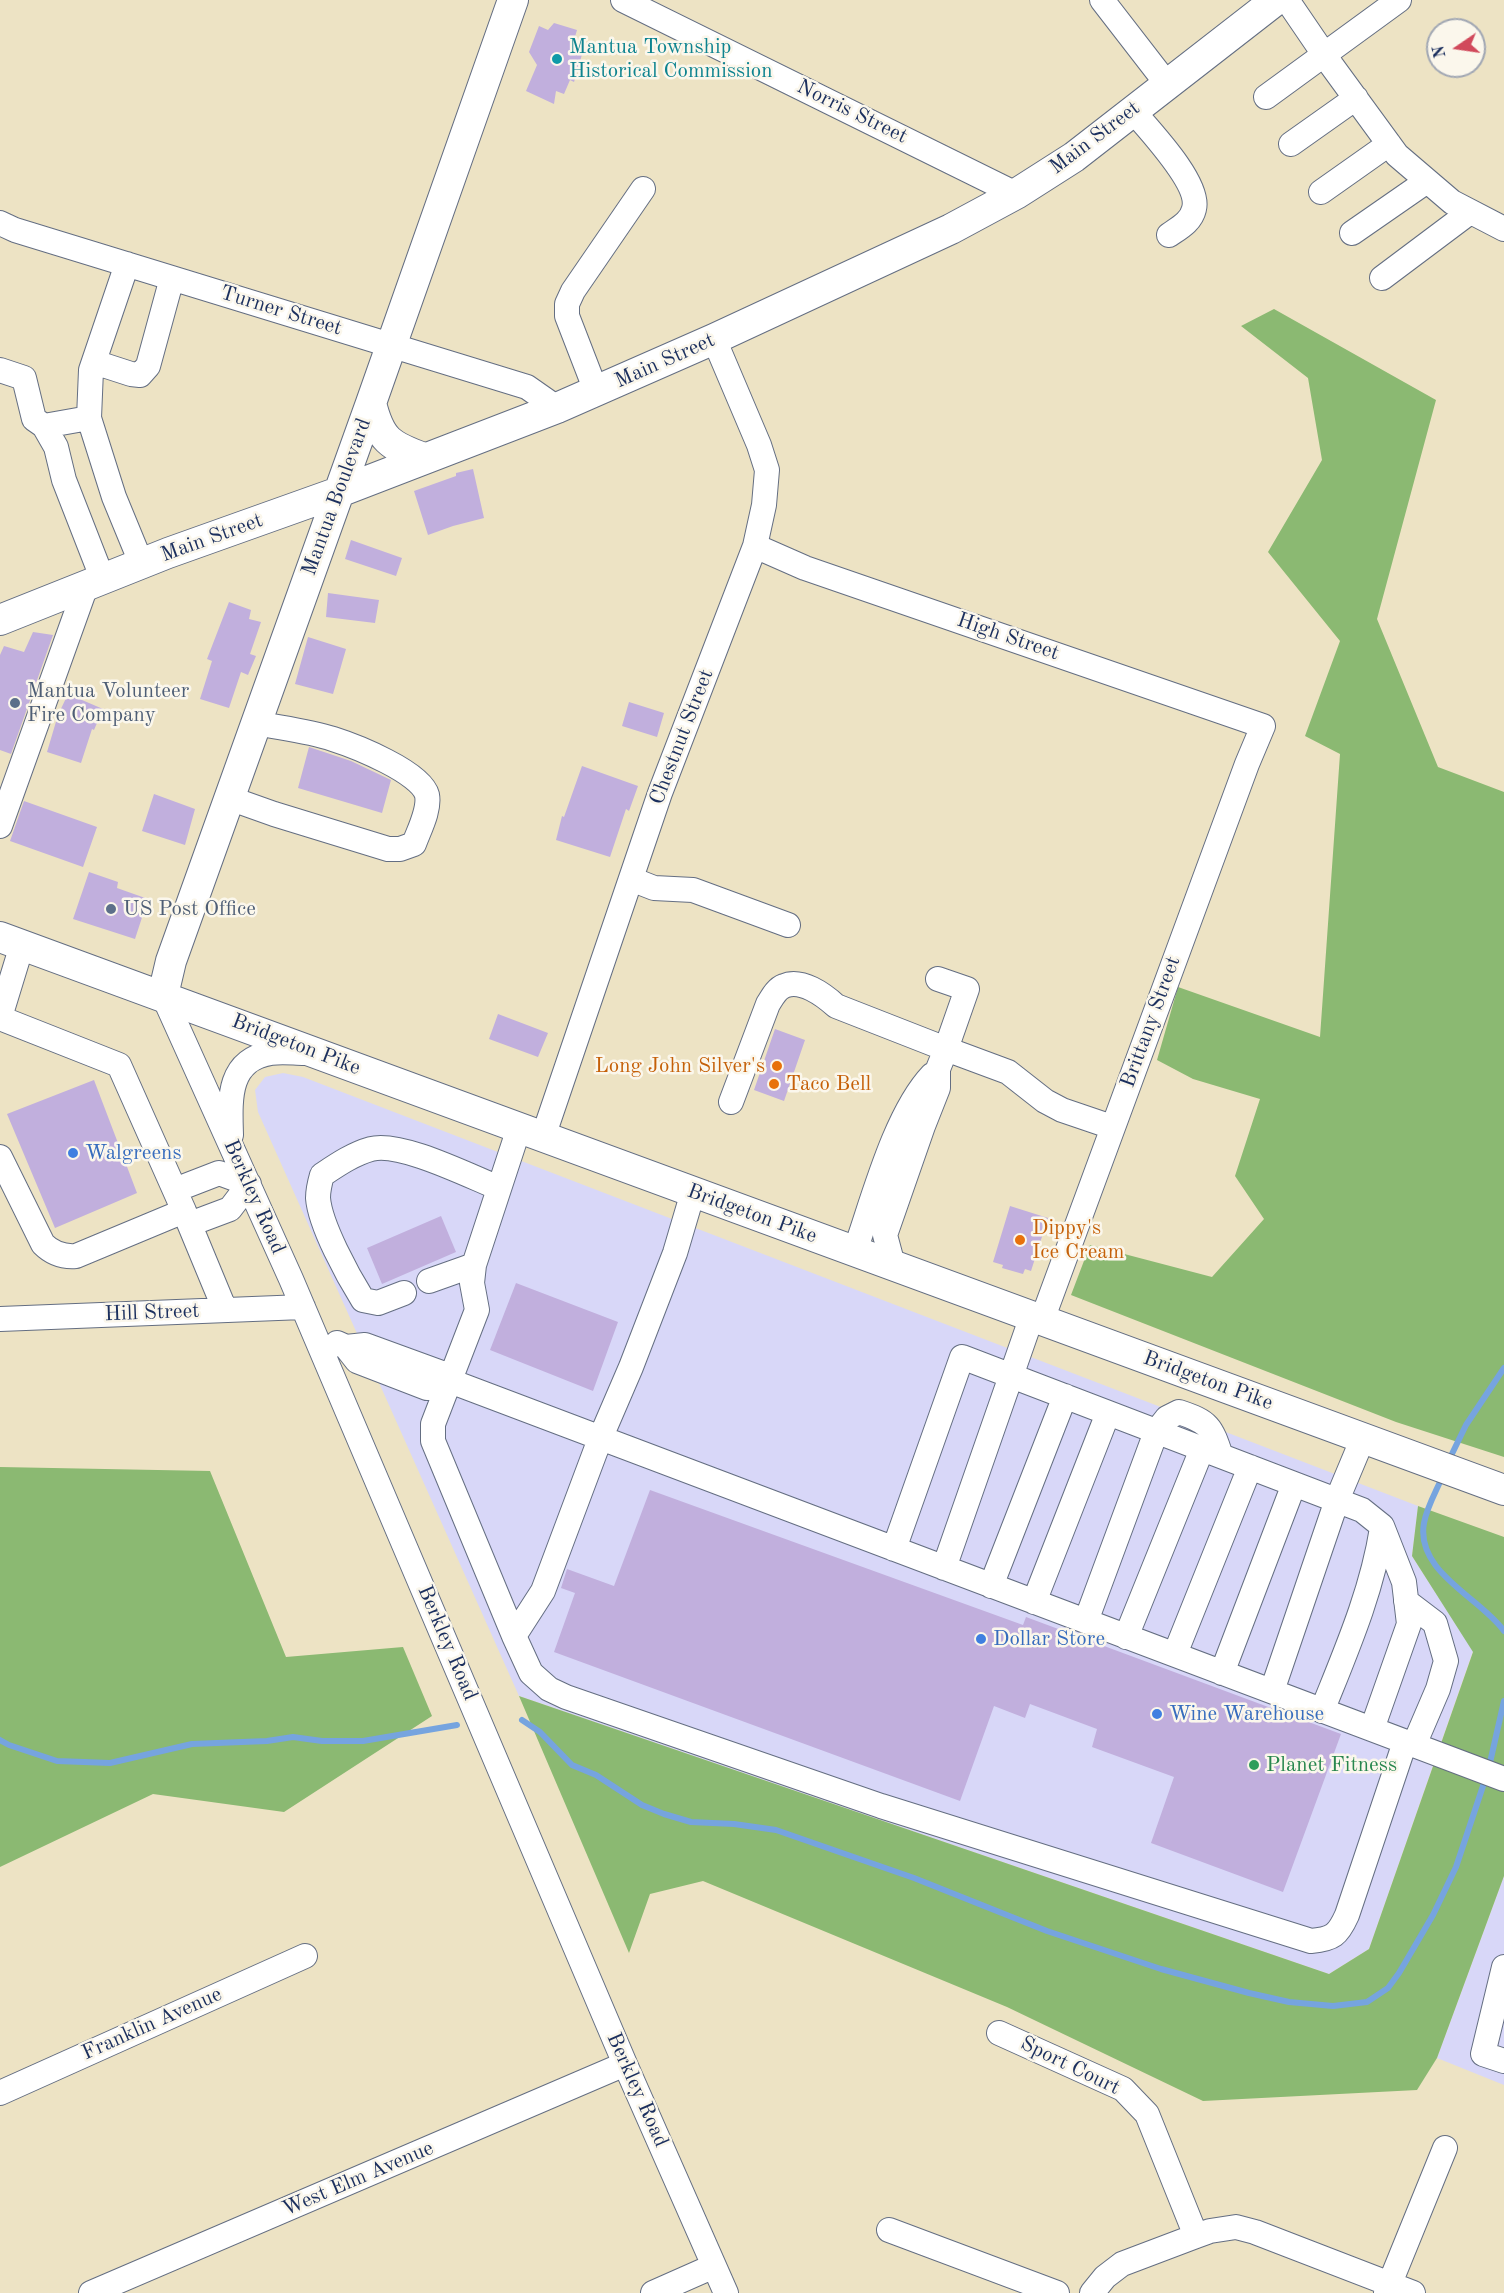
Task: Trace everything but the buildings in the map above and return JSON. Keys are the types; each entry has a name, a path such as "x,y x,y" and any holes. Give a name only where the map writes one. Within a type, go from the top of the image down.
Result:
{"main road":[{"name":"Mantua Boulevard","path":"163,995 171,961 513,0"},
{"name":"Main Street","path":"0,620 168,553 339,492 557,408 951,230 1016,194 1074,157 1276,0"},
{"path":"371,403 377,426 387,440 401,450 424,458"},
{"name":"Bridgeton Pike","path":"11,941 1504,1490"}],"street":[{"name":"Norris Street","path":"623,0 1016,194"},
{"path":"1102,0 1167,84"},
{"path":"1287,0 1397,155 1452,202 1504,229"},
{"path":"1266,97 1399,0"},
{"path":"1291,144 1356,98"},
{"path":"1133,111 1174,161 1192,189 1195,207 1189,221 1169,235"},
{"path":"1321,192 1389,144"},
{"path":"1352,233 1427,181"},
{"path":"596,391 567,316 567,304 573,291 643,189"},
{"path":"1382,278 1470,212"},
{"name":"Turner Street","path":"0,223 15,230 527,387 557,408"},
{"path":"127,264 94,362 88,418 114,496 142,565"},
{"path":"94,362 140,375 148,366 172,278"},
{"name":"Chestnut Street","path":"714,339 759,445 767,470 764,505 755,546 660,793 631,879 531,1132 498,1188 474,1265 472,1283 477,1310 432,1424 433,1441 531,1673 549,1689 566,1697 881,1806 1311,1941 1327,1940 1340,1931 1410,1744"},
{"path":"0,370 24,378 34,419 44,426 56,447 94,583 0,826"},
{"path":"44,426 88,418"},
{"name":"High Street","path":"755,546 805,568 1263,726"},
{"path":"229,798 388,849 400,849 414,844 427,807 427,795 422,785 414,777 399,767 333,739 256,723"},
{"name":"Brittany Street","path":"944,1568 1011,1376 1037,1318 1112,1127 1263,726"},
{"path":"631,879 654,888 693,890 788,925"},
{"path":"11,941 0,1017 119,1065 183,1208 225,1310"},
{"path":"893,1265 885,1235 938,1088 942,1059 967,989 938,979"},
{"path":"736,1104 768,1004 774,994 784,986 798,985 823,994 843,1009 942,1059 1008,1072 1045,1101 1062,1110 1112,1127"},
{"name":"Berkley Road","path":"163,995 315,1333 625,2064 726,2293"},
{"path":"232,1146 231,1096 234,1081 245,1064 272,1053 315,1053"},
{"path":"855,1251 893,1143 926,1082 942,1059"},
{"path":"404,1293 378,1303 363,1300 351,1280 321,1215 318,1199 321,1175 346,1159 373,1148 389,1148 414,1154 498,1188"},
{"path":"0,1157 43,1244 49,1250 66,1257 76,1256 183,1208 219,1173 249,1184 230,1209 183,1208"},
{"path":"514,1636 543,1591 600,1439 631,1367 675,1253 693,1192"},
{"path":"429,1281 474,1265"},
{"name":"Hill Street","path":"0,1319 303,1307"},
{"path":"315,1333 346,1347 365,1345 439,1372 450,1381 600,1439 1504,1779"},
{"path":"894,1549 962,1357 1362,1510 1382,1526 1404,1582 1409,1624 1372,1729"},
{"path":"991,1586 1065,1396"},
{"path":"1034,1602 1108,1413"},
{"path":"1086,1621 1156,1432"},
{"path":"1272,1691 1337,1500 1363,1438"},
{"path":"1126,1637 1212,1452"},
{"path":"1175,1654 1250,1467"},
{"path":"1222,1673 1294,1484"},
{"path":"1322,1711 1358,1621 1373,1573 1382,1526"},
{"path":"1406,1601 1435,1623 1446,1661 1438,1689 1410,1744"},
{"name":"Franklin Avenue","path":"0,2093 305,1956"},
{"path":"1504,1968 1484,2054 1504,2061"},
{"name":"Sport Court","path":"999,2033 1123,2089 1139,2105 1147,2114 1196,2236"},
{"name":"West Elm Avenue","path":"90,2293 625,2064"},
{"path":"1387,2289 1445,2148"},
{"path":"1092,2293 1105,2277 1122,2264 1210,2231 1236,2227 1255,2232 1387,2289 1413,2293"},
{"path":"889,2230 1056,2293"},
{"path":"652,2293 714,2266"}],"shaded area":[{"path":"283,1073 303,1077 1418,1506 1412,1556 1473,1651 1369,1949 1329,1974 519,1696 258,1112 255,1090 265,1077"},
{"path":"1504,1876 1504,2085 1437,2058"}],"green space":[{"path":"1274,309 1436,400 1377,619 1438,767 1504,792 1504,1457 1396,1422 1071,1295 1090,1245 1212,1277 1264,1219 1235,1176 1260,1099 1193,1079 1157,1060 1178,987 1320,1037 1340,754 1305,736 1340,641 1268,552 1322,460 1308,378 1241,326"},
{"path":"0,1467 210,1471 286,1657 403,1647 432,1716 284,1812 153,1794 0,1867"},
{"path":"1418,1506 1504,1537 1504,1876 1437,2058 1417,2090 1203,2101 1007,2007 703,1881 650,1894 629,1953 519,1696 1329,1974 1369,1949 1473,1652 1412,1556"}],"waterway":[{"path":"1449,1460 1466,1425 1504,1368"},
{"path":"1443,1475 1425,1517 1424,1540 1429,1556 1439,1570 1494,1619 1504,1631"},
{"path":"1489,1767 1504,1701"},
{"path":"522,1720 540,1732 572,1765 596,1775 642,1805 664,1814 691,1822 734,1824 776,1830 914,1878 1047,1931 1161,1969 1289,2002 1333,2006 1367,2002 1388,1988 1399,1973 1433,1915 1456,1867 1486,1777"},
{"path":"0,1740 57,1761 110,1763 192,1744 267,1741 293,1737 322,1741 363,1741 457,1725"}],"place":[{"name":"Mantua Township Historical Commission","path":"557,59"},
{"name":"Mantua Volunteer Fire Company","path":"15,703"},
{"name":"US Post Office","path":"111,909"},
{"name":"Long John Silver's","path":"777,1066"},
{"name":"Taco Bell","path":"774,1084"},
{"name":"Walgreens","path":"73,1153"},
{"name":"Dippy's Ice Cream","path":"1020,1240"},
{"name":"Dollar Store","path":"981,1639"},
{"name":"Wine Warehouse","path":"1157,1714"},
{"name":"Planet Fitness","path":"1254,1765"}]}
